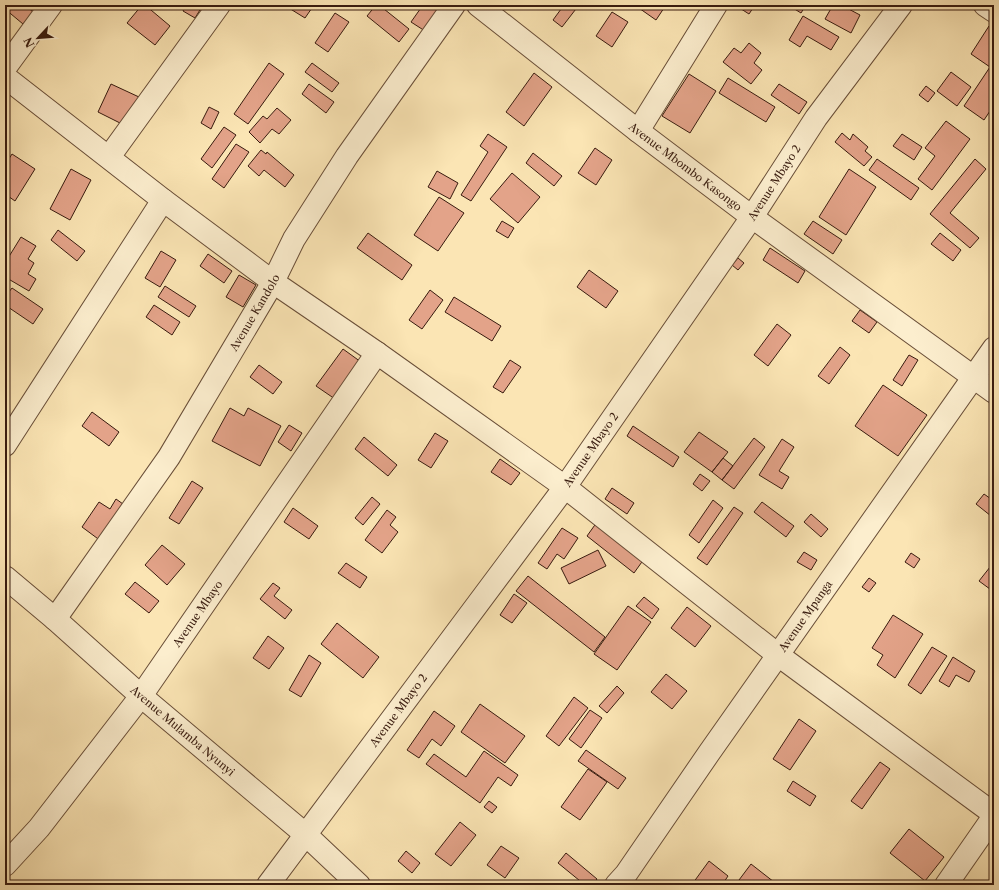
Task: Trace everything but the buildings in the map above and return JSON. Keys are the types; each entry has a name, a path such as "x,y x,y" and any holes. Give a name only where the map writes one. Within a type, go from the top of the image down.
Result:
{"street":[{"path":"5,68 50,5"},
{"path":"109,157 219,5"},
{"name":"Avenue Kandolo","path":"55,620 169,457 272,282 294,239 347,156 454,5"},
{"name":"Avenue Mbombo Kasongo","path":"478,5 638,131 752,217 994,392"},
{"path":"638,131 716,5"},
{"name":"Avenue Mbayo 2","path":"268,885 565,486 752,217 816,118 901,5"},
{"path":"985,5 994,11"},
{"path":"5,77 163,200 272,282 377,353 565,486 778,655 994,815 946,885"},
{"path":"5,445 163,200"},
{"name":"Avenue Mpanga","path":"616,885 626,874 994,348"},
{"name":"Avenue Mbayo","path":"5,865 39,828 141,696 377,353"},
{"name":"Avenue Mulamba Nyunyi","path":"5,577 141,696 306,834 359,885"}]}
